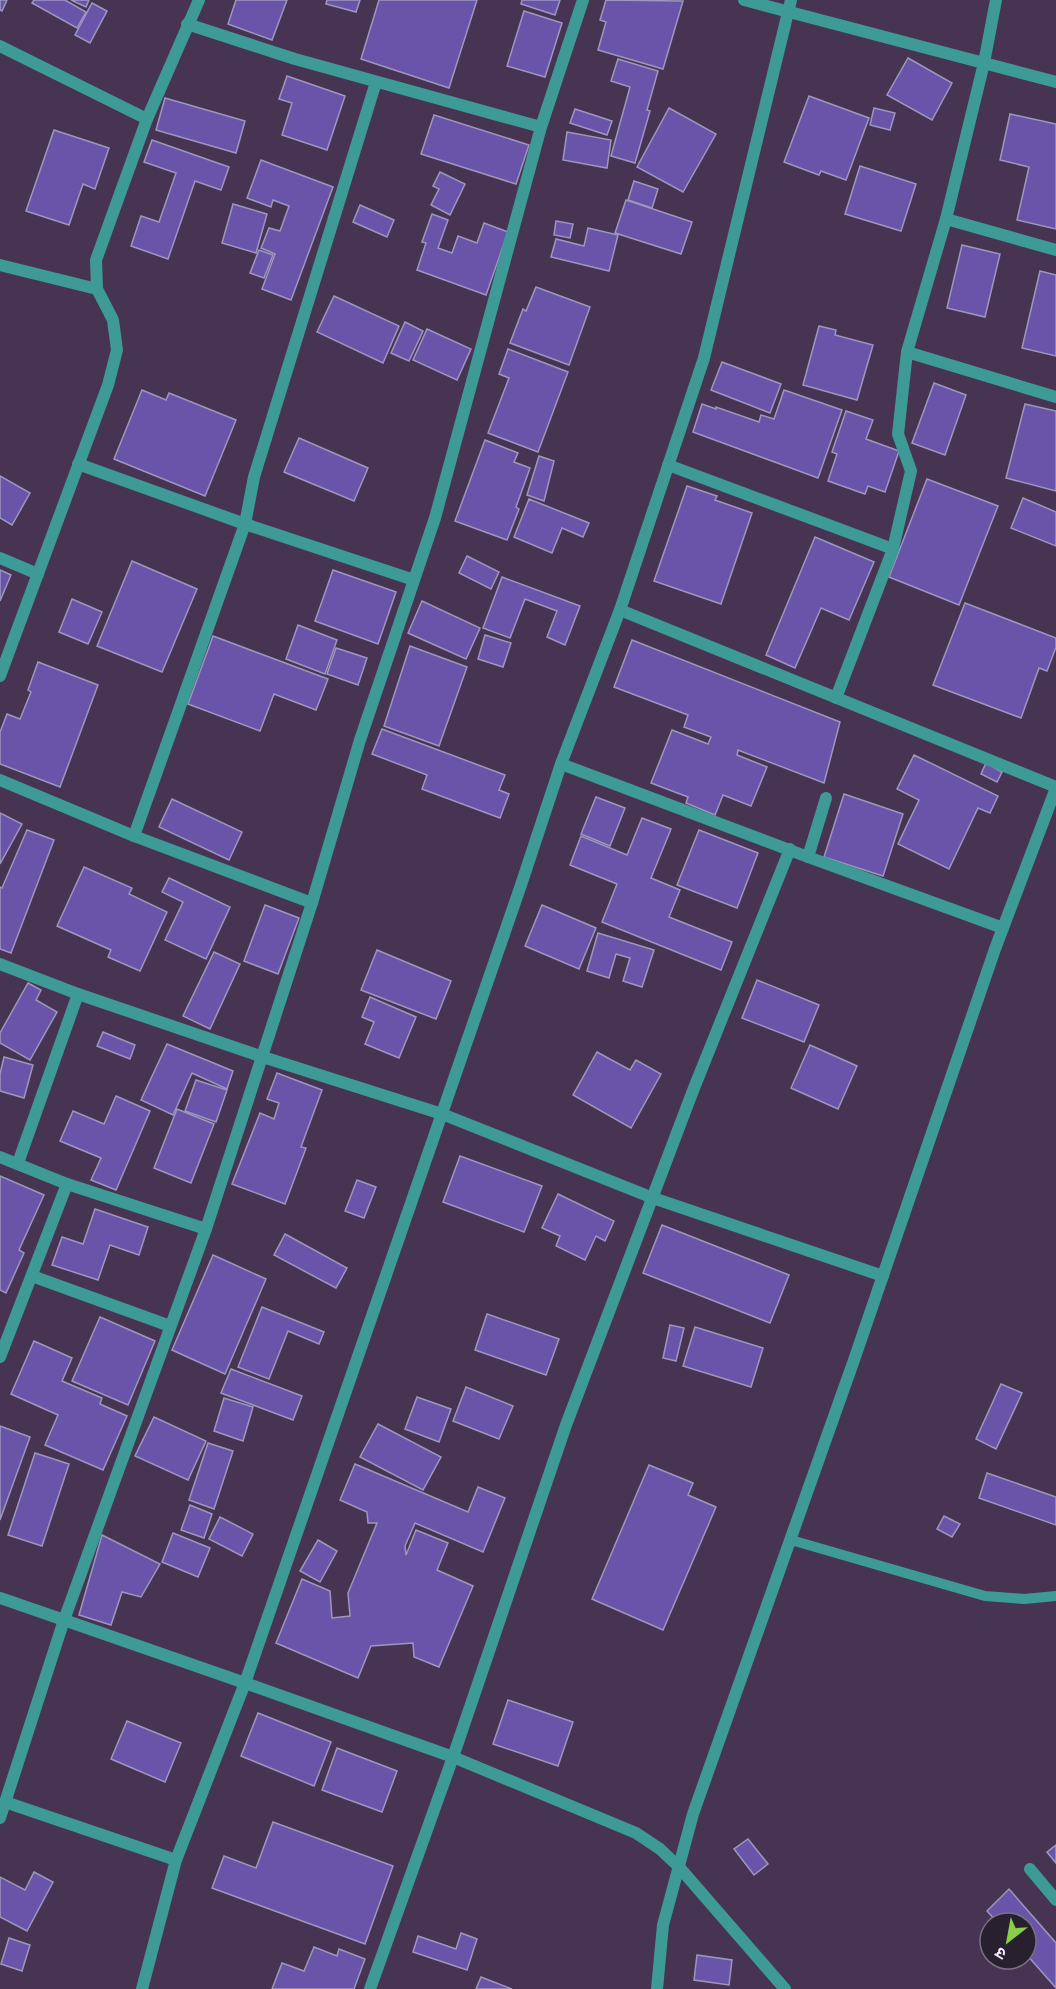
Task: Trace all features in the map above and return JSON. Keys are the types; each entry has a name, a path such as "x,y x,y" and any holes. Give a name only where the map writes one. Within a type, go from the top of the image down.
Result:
{"street":[{"path":"0,676 108,385 117,350 113,320 98,289 96,260 147,119 199,0"},
{"path":"0,1818 64,1620 206,1229 263,1057 360,740 435,518 541,127 583,0"},
{"path":"744,0 790,5 1056,82"},
{"path":"836,698 893,549 910,471 898,434 907,352 946,219 984,63 996,0"},
{"path":"142,1989 176,1860 245,1683 561,764 620,610 704,358 790,5"},
{"path":"187,24 295,59 541,127"},
{"path":"0,46 147,119"},
{"path":"134,836 245,524 254,477 376,82"},
{"path":"946,219 1056,250"},
{"path":"0,265 98,289"},
{"path":"907,352 1056,397"},
{"path":"78,464 245,524 414,580"},
{"path":"668,465 893,549"},
{"path":"0,558 38,574"},
{"path":"620,610 1056,788 1003,928 791,1540 693,1814 663,1925 657,1989"},
{"path":"561,764 1003,928"},
{"path":"0,780 134,836 312,903"},
{"path":"808,857 826,798"},
{"path":"370,1989 453,1757 566,1425 694,1088 790,849"},
{"path":"0,964 78,994 263,1057 442,1114 653,1198 883,1276"},
{"path":"18,1162 78,994"},
{"path":"0,1156 67,1184 206,1229"},
{"path":"0,1357 67,1184"},
{"path":"32,1276 170,1326"},
{"path":"0,1598 453,1757 636,1833 679,1867 785,1989"},
{"path":"5,1802 176,1860"},
{"path":"1030,1869 1056,1900"}],"lane":[{"path":"791,1540 985,1596 1024,1599 1056,1596"}],"building":[{"path":"0,0 7,0 2,11 0,10"},
{"path":"34,0 65,0 86,12 77,28 32,3"},
{"path":"71,0 89,0 86,7"},
{"path":"236,0 287,0 272,40 228,24"},
{"path":"327,0 360,0 356,12 326,4"},
{"path":"379,0 477,0 449,88 361,59"},
{"path":"522,0 560,0 555,15 521,4"},
{"path":"606,0 683,1 663,69 598,50 606,22 600,20"},
{"path":"92,3 107,11 90,43 75,35"},
{"path":"524,11 562,23 545,77 507,66"},
{"path":"908,58 952,83 932,120 887,95"},
{"path":"618,59 658,71 647,110 650,111 635,163 611,156 630,87 611,81"},
{"path":"287,76 345,96 327,150 282,135 292,103 279,99"},
{"path":"809,96 869,118 846,180 821,171 819,175 784,162"},
{"path":"165,98 245,121 236,153 156,130"},
{"path":"669,108 716,134 683,192 637,167"},
{"path":"874,108 895,113 890,130 870,125"},
{"path":"575,109 612,121 607,135 570,123"},
{"path":"1010,114 1056,124 1056,229 1017,220 1029,167 1000,160"},
{"path":"434,115 529,145 516,184 421,154"},
{"path":"54,130 109,148 95,189 83,184 69,225 26,211"},
{"path":"567,132 611,140 607,168 563,160"},
{"path":"152,140 229,167 221,190 195,181 168,259 131,246 141,216 159,222 176,173 144,162"},
{"path":"261,160 333,187 291,300 262,289 275,254 261,248 269,228 280,231 289,206 273,200 271,207 247,198"},
{"path":"860,166 916,184 901,231 845,214"},
{"path":"440,172 465,184 450,215 431,205 439,189 433,186"},
{"path":"634,181 658,189 652,208 628,200"},
{"path":"626,200 692,222 681,254 615,233"},
{"path":"233,204 267,214 256,253 222,243"},
{"path":"360,205 394,220 387,237 353,222"},
{"path":"432,214 448,220 438,248 452,253 458,236 477,243 484,223 508,232 486,295 417,270 426,243 422,242"},
{"path":"556,221 573,224 570,238 554,235"},
{"path":"588,228 618,235 609,271 551,257 556,239 584,246"},
{"path":"962,245 1000,254 985,317 947,308"},
{"path":"259,250 273,255 264,278 250,273"},
{"path":"1040,271 1056,275 1056,356 1022,348"},
{"path":"536,287 590,307 569,365 510,343 523,309 526,311"},
{"path":"334,296 399,326 383,363 317,332"},
{"path":"405,322 423,331 409,361 391,353"},
{"path":"819,326 836,330 835,335 873,345 857,400 803,385"},
{"path":"427,329 471,349 457,380 413,360"},
{"path":"508,349 568,372 538,452 488,433 509,378 499,374"},
{"path":"722,362 781,384 770,413 711,390"},
{"path":"934,383 966,395 945,455 912,443"},
{"path":"142,390 166,400 169,393 236,420 205,496 114,459"},
{"path":"784,390 842,410 818,478 693,432 702,404 759,422 761,415 774,419"},
{"path":"1025,404 1056,411 1056,491 1006,478"},
{"path":"846,411 873,420 866,439 899,451 885,492 868,486 865,494 828,481 837,454 832,452"},
{"path":"299,438 368,468 354,501 284,472"},
{"path":"485,440 518,453 514,462 530,468 516,507 519,509 507,540 455,521"},
{"path":"539,456 554,461 544,501 527,495"},
{"path":"0,476 30,493 12,525 0,518"},
{"path":"927,479 998,506 959,605 889,577"},
{"path":"687,486 717,496 715,500 752,513 721,604 654,581"},
{"path":"1023,498 1056,512 1056,546 1011,528"},
{"path":"529,499 589,523 583,537 562,528 552,553 514,537"},
{"path":"815,537 874,562 849,620 821,608 795,668 766,655"},
{"path":"467,556 499,572 491,589 459,573"},
{"path":"132,561 197,589 162,672 97,646"},
{"path":"0,570 11,575 0,601"},
{"path":"333,570 396,592 378,644 315,621"},
{"path":"502,577 580,606 565,645 547,637 557,611 525,599 510,638 483,628"},
{"path":"72,599 102,612 88,644 59,632"},
{"path":"422,601 480,628 466,659 408,633"},
{"path":"965,603 1056,638 1056,647 1047,671 1039,668 1021,718 933,685"},
{"path":"298,625 337,640 325,674 286,659"},
{"path":"485,635 511,643 503,667 478,659"},
{"path":"213,636 328,679 316,710 274,694 260,731 188,704"},
{"path":"632,640 840,722 824,783 738,750 737,755 767,767 751,806 723,795 715,815 686,803 688,797 651,783 672,730 708,744 711,737 684,727 688,715 614,687"},
{"path":"410,646 467,667 439,746 384,726"},
{"path":"336,648 367,658 358,685 327,674"},
{"path":"38,662 98,685 60,787 0,764 0,732 7,714 20,719 31,692 28,690"},
{"path":"382,729 505,775 499,790 509,794 500,818 422,789 427,775 372,754"},
{"path":"914,755 998,796 990,813 978,808 949,869 898,844 919,800 897,789"},
{"path":"986,763 1002,772 997,782 981,774"},
{"path":"844,794 903,814 883,876 824,857"},
{"path":"596,797 625,808 610,846 581,834"},
{"path":"172,799 242,832 229,860 159,827"},
{"path":"0,813 22,824 0,864"},
{"path":"642,818 671,829 651,878 680,890 669,917 732,942 721,970 602,922 617,884 570,865 581,836 627,855"},
{"path":"27,830 54,840 11,953 0,949 0,887 2,888"},
{"path":"699,830 758,853 737,908 677,885"},
{"path":"84,867 132,888 129,894 167,912 140,971 108,957 111,950 57,926"},
{"path":"169,878 230,907 206,959 165,940 183,902 162,892"},
{"path":"265,905 299,918 278,974 244,961"},
{"path":"542,905 596,928 579,969 525,946"},
{"path":"598,933 654,950 642,987 623,981 630,958 616,954 609,978 587,971"},
{"path":"377,950 451,981 436,1019 361,990"},
{"path":"214,952 240,964 210,1029 183,1016"},
{"path":"757,980 819,1005 804,1042 742,1018"},
{"path":"28,983 41,990 36,1000 57,1012 30,1060 0,1043 0,1033"},
{"path":"370,997 416,1017 399,1058 365,1044 374,1022 362,1017"},
{"path":"103,1032 135,1045 130,1059 97,1046"},
{"path":"167,1044 233,1071 227,1089 192,1073 173,1115 141,1100"},
{"path":"810,1045 857,1066 838,1109 791,1088"},
{"path":"597,1052 630,1070 636,1060 661,1074 631,1128 573,1095"},
{"path":"4,1057 33,1065 24,1098 0,1091 0,1074"},
{"path":"277,1073 322,1090 301,1147 306,1148 285,1204 232,1184 260,1113 274,1119 279,1103 267,1099"},
{"path":"196,1080 227,1090 216,1122 185,1111"},
{"path":"116,1096 150,1111 116,1190 91,1180 101,1158 60,1141 73,1111 104,1124"},
{"path":"177,1109 214,1124 191,1183 154,1168"},
{"path":"460,1156 542,1186 524,1232 443,1202"},
{"path":"0,1176 44,1195 19,1250 24,1253 6,1293 0,1290"},
{"path":"357,1180 376,1187 364,1218 345,1211"},
{"path":"558,1194 614,1221 605,1241 596,1236 585,1260 556,1246 560,1236 542,1228"},
{"path":"95,1209 148,1227 139,1255 110,1245 98,1280 52,1265 62,1237 83,1244"},
{"path":"662,1225 789,1275 770,1323 643,1273"},
{"path":"285,1234 347,1268 336,1288 274,1255"},
{"path":"213,1255 266,1279 225,1374 172,1350"},
{"path":"262,1307 324,1332 319,1344 288,1331 269,1379 238,1367"},
{"path":"487,1314 559,1339 546,1375 475,1350"},
{"path":"100,1317 155,1341 128,1405 72,1381"},
{"path":"670,1325 684,1328 676,1361 663,1358"},
{"path":"695,1327 763,1348 751,1387 683,1366"},
{"path":"34,1341 72,1358 62,1381 102,1398 100,1404 127,1416 103,1470 45,1445 58,1415 11,1394"},
{"path":"231,1369 302,1396 293,1420 221,1393"},
{"path":"1001,1384 1022,1393 996,1449 976,1439"},
{"path":"466,1387 513,1406 499,1439 453,1421"},
{"path":"417,1397 451,1409 439,1442 405,1429"},
{"path":"224,1398 253,1407 243,1441 214,1431"},
{"path":"154,1417 206,1441 188,1480 135,1456"},
{"path":"378,1424 441,1457 423,1490 360,1457"},
{"path":"0,1426 30,1437 0,1520"},
{"path":"208,1443 233,1451 214,1509 189,1500"},
{"path":"35,1453 69,1464 42,1546 8,1535"},
{"path":"355,1464 468,1512 478,1487 505,1498 483,1552 415,1523 405,1546 406,1555 416,1530 448,1543 437,1570 473,1586 439,1667 414,1657 413,1643 371,1646 358,1678 276,1643 302,1579 330,1591 332,1618 350,1616 348,1593 377,1523 368,1523 367,1512 340,1500"},
{"path":"649,1465 693,1483 688,1495 716,1507 663,1630 592,1599"},
{"path":"987,1473 1056,1497 1056,1525 979,1498"},
{"path":"190,1505 212,1514 204,1538 181,1530"},
{"path":"944,1516 960,1524 952,1537 937,1529"},
{"path":"220,1517 253,1534 242,1556 209,1539"},
{"path":"173,1533 210,1548 198,1577 162,1562"},
{"path":"102,1535 160,1564 141,1597 122,1592 111,1625 79,1615"},
{"path":"318,1540 337,1551 320,1582 300,1571"},
{"path":"508,1700 573,1722 558,1766 493,1744"},
{"path":"258,1713 331,1742 314,1786 241,1756"},
{"path":"127,1721 181,1743 165,1782 111,1759"},
{"path":"337,1748 397,1771 382,1812 322,1790"},
{"path":"273,1822 393,1866 365,1944 212,1888 224,1856 256,1868"},
{"path":"748,1839 768,1864 754,1875 734,1849"},
{"path":"1056,1845 1056,1863 1047,1852"},
{"path":"34,1872 53,1882 27,1931 0,1917 0,1877 25,1890"},
{"path":"1009,1889 1028,1911 987,1911"},
{"path":"1038,1922 1056,1943 1056,1988 1038,1968"},
{"path":"461,1933 477,1939 467,1970 413,1952 418,1936 456,1949"},
{"path":"9,1938 30,1945 22,1971 1,1964"},
{"path":"314,1947 337,1956 339,1949 365,1959 354,1989 272,1989 282,1963 304,1971"},
{"path":"697,1955 732,1960 729,1985 694,1980"},
{"path":"481,1977 512,1989 476,1989"}]}
